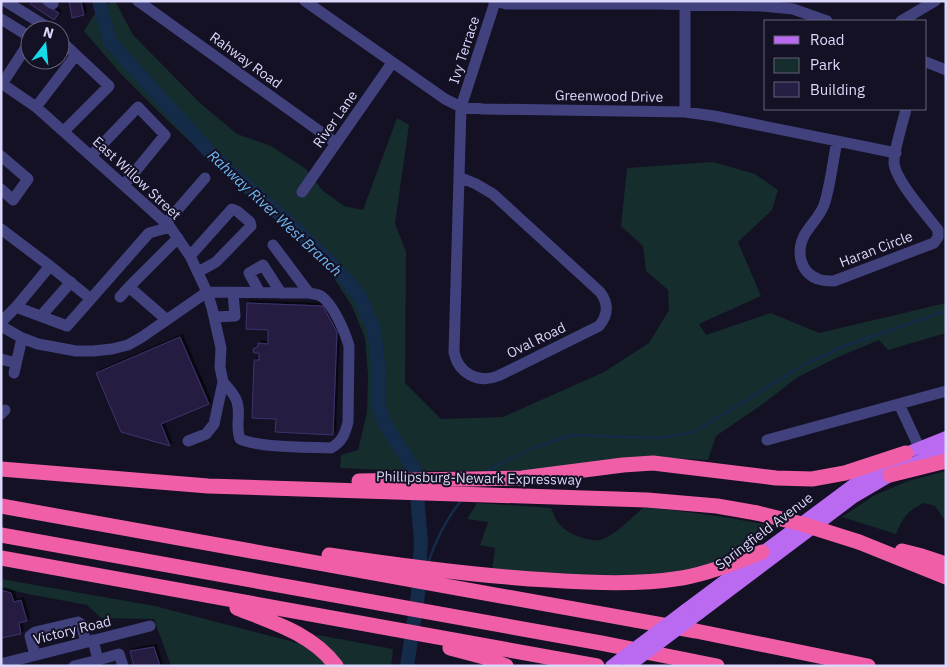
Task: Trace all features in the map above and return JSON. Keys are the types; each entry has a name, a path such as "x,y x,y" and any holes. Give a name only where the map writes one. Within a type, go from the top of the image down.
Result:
{"highway":[{"path":"1,469 237,487 324,482 408,487 536,477 623,465 653,463 789,479 812,479 845,473 913,450"},
{"path":"890,475 946,461"},
{"name":"Phillipsburg-Newark Expressway","path":"408,487 484,494 656,500 718,506 802,524 859,542 946,577"},
{"path":"1,506 182,538 254,544 406,573 448,579 868,666"},
{"path":"1,535 718,666"},
{"path":"859,542 922,556 946,564"},
{"path":"448,579 619,583 654,581 706,573 762,552"},
{"path":"1,558 418,633 506,666"},
{"path":"210,596 300,635 323,650 336,666"},
{"path":"437,639 596,666"}],"main road":[{"name":"Springfield Avenue","path":"611,666 843,491 913,450 946,437"},
{"name":"Springfield Avenue","path":"629,666 842,505 890,475 946,449"}],"street":[{"path":"5,1 32,20"},
{"name":"Rahway Road","path":"138,1 336,144"},
{"name":"Greenwood Drive","path":"305,1 392,63 445,99 461,107 483,109 685,112 714,116 896,153"},
{"path":"494,1 506,4 655,2 685,5 796,5 825,20"},
{"name":"Ivy Terrace","path":"461,107 494,1"},
{"path":"903,20 935,1"},
{"path":"685,5 685,112"},
{"path":"1,19 20,30"},
{"path":"64,131 109,86 70,49"},
{"path":"36,107 76,55"},
{"path":"1,84 20,56"},
{"path":"927,62 946,70"},
{"name":"River Lane","path":"302,192 392,63"},
{"name":"East Willow Street","path":"1,84 36,107 64,131 168,225 178,238 198,272 215,317 221,348 220,367 223,382"},
{"path":"91,156 138,106 165,135 124,185"},
{"name":"Oval Road","path":"459,177 493,194 600,292 606,301 607,307 603,321 598,326 494,377 481,379 472,377 462,369 455,358 454,352 459,177 461,107"},
{"path":"896,153 906,110"},
{"name":"Haran Circle","path":"837,141 824,205 818,217 805,234 799,249 803,267 818,279 834,281 934,243 938,237 938,230 902,183 896,172 894,162 896,153"},
{"path":"1,156 28,179 13,200 1,190"},
{"path":"16,307 67,326 150,233 168,225 205,178"},
{"path":"190,256 232,208 250,222 251,226 216,262 198,272"},
{"path":"1,228 91,299"},
{"path":"120,297 178,238"},
{"path":"273,245 309,293"},
{"path":"260,293 249,273 263,265 281,293"},
{"path":"1,322 50,266"},
{"path":"41,316 71,282"},
{"path":"129,287 167,320"},
{"path":"1,326 22,338 38,344 76,351 93,351 128,345 207,292 309,293 319,295 328,302 346,334 349,346 348,422 346,432 339,443 330,448 248,443 240,439 237,433 238,402 223,382"},
{"path":"215,317 235,316 233,293"},
{"path":"1,359 15,368 22,338"},
{"path":"188,441 206,434 214,424 223,382"},
{"path":"767,440 946,391"},
{"path":"899,404 913,450"},
{"path":"35,655 31,638 32,634 78,622 90,641 98,660"},
{"name":"Victory Road","path":"3,664 150,626"},
{"path":"74,666 120,654 123,666"}],"green space":[{"path":"112,1 115,1 133,35 201,104 237,134 271,146 306,169 322,190 344,206 363,210 397,118 409,125 395,223 406,252 405,383 441,419 503,417 604,372 649,343 669,310 668,290 646,271 643,246 621,226 627,168 713,162 755,174 778,190 772,210 738,242 761,296 699,324 706,335 771,313 819,333 946,303 946,333 888,350 879,340 798,377 716,436 708,460 670,458 547,470 406,471 340,468 341,455 358,450 367,413 368,375 365,338 352,306 330,272 305,242 202,153 161,114 120,73 84,31 94,15"},
{"path":"946,471 946,522 935,506 924,503 906,515 896,534 842,517 875,495 908,481"},
{"path":"477,503 551,508 557,521 564,528 578,537 590,540 600,540 612,535 644,507 759,523 775,527 753,544 710,567 657,576 604,577 492,571 495,548 480,545 488,522 467,519"},
{"path":"1,579 155,606 305,645 318,635 393,649 391,666 171,666 154,619 101,618 87,605 1,588"}],"building":[{"path":"32,1 41,1 59,13 54,20 30,4"},
{"path":"69,1 81,1 84,15 72,18"},
{"path":"247,303 323,306 337,332 333,435 275,432 276,419 252,418 254,360 259,360 259,353 254,353 253,349 258,346 258,343 268,344 268,330 246,329"},
{"path":"180,337 209,404 161,424 170,446 121,432 96,373"},
{"path":"1,590 11,593 14,602 21,600 27,621 19,623 21,634 1,638"},
{"path":"154,647 160,666 134,666 130,651"}],"waterway":[{"name":"Rahway River West Branch","path":"99,1 110,42 215,158 288,222 333,265 359,295 374,330 379,372 378,405 385,424 415,471 421,542 418,595 407,666"},
{"path":"486,473 490,469 533,448 572,435 658,438 694,432 807,363 847,345 946,311"},
{"path":"428,563 442,530 462,500"},
{"name":"Rahway River West Branch","path":"418,595 421,587"}]}
